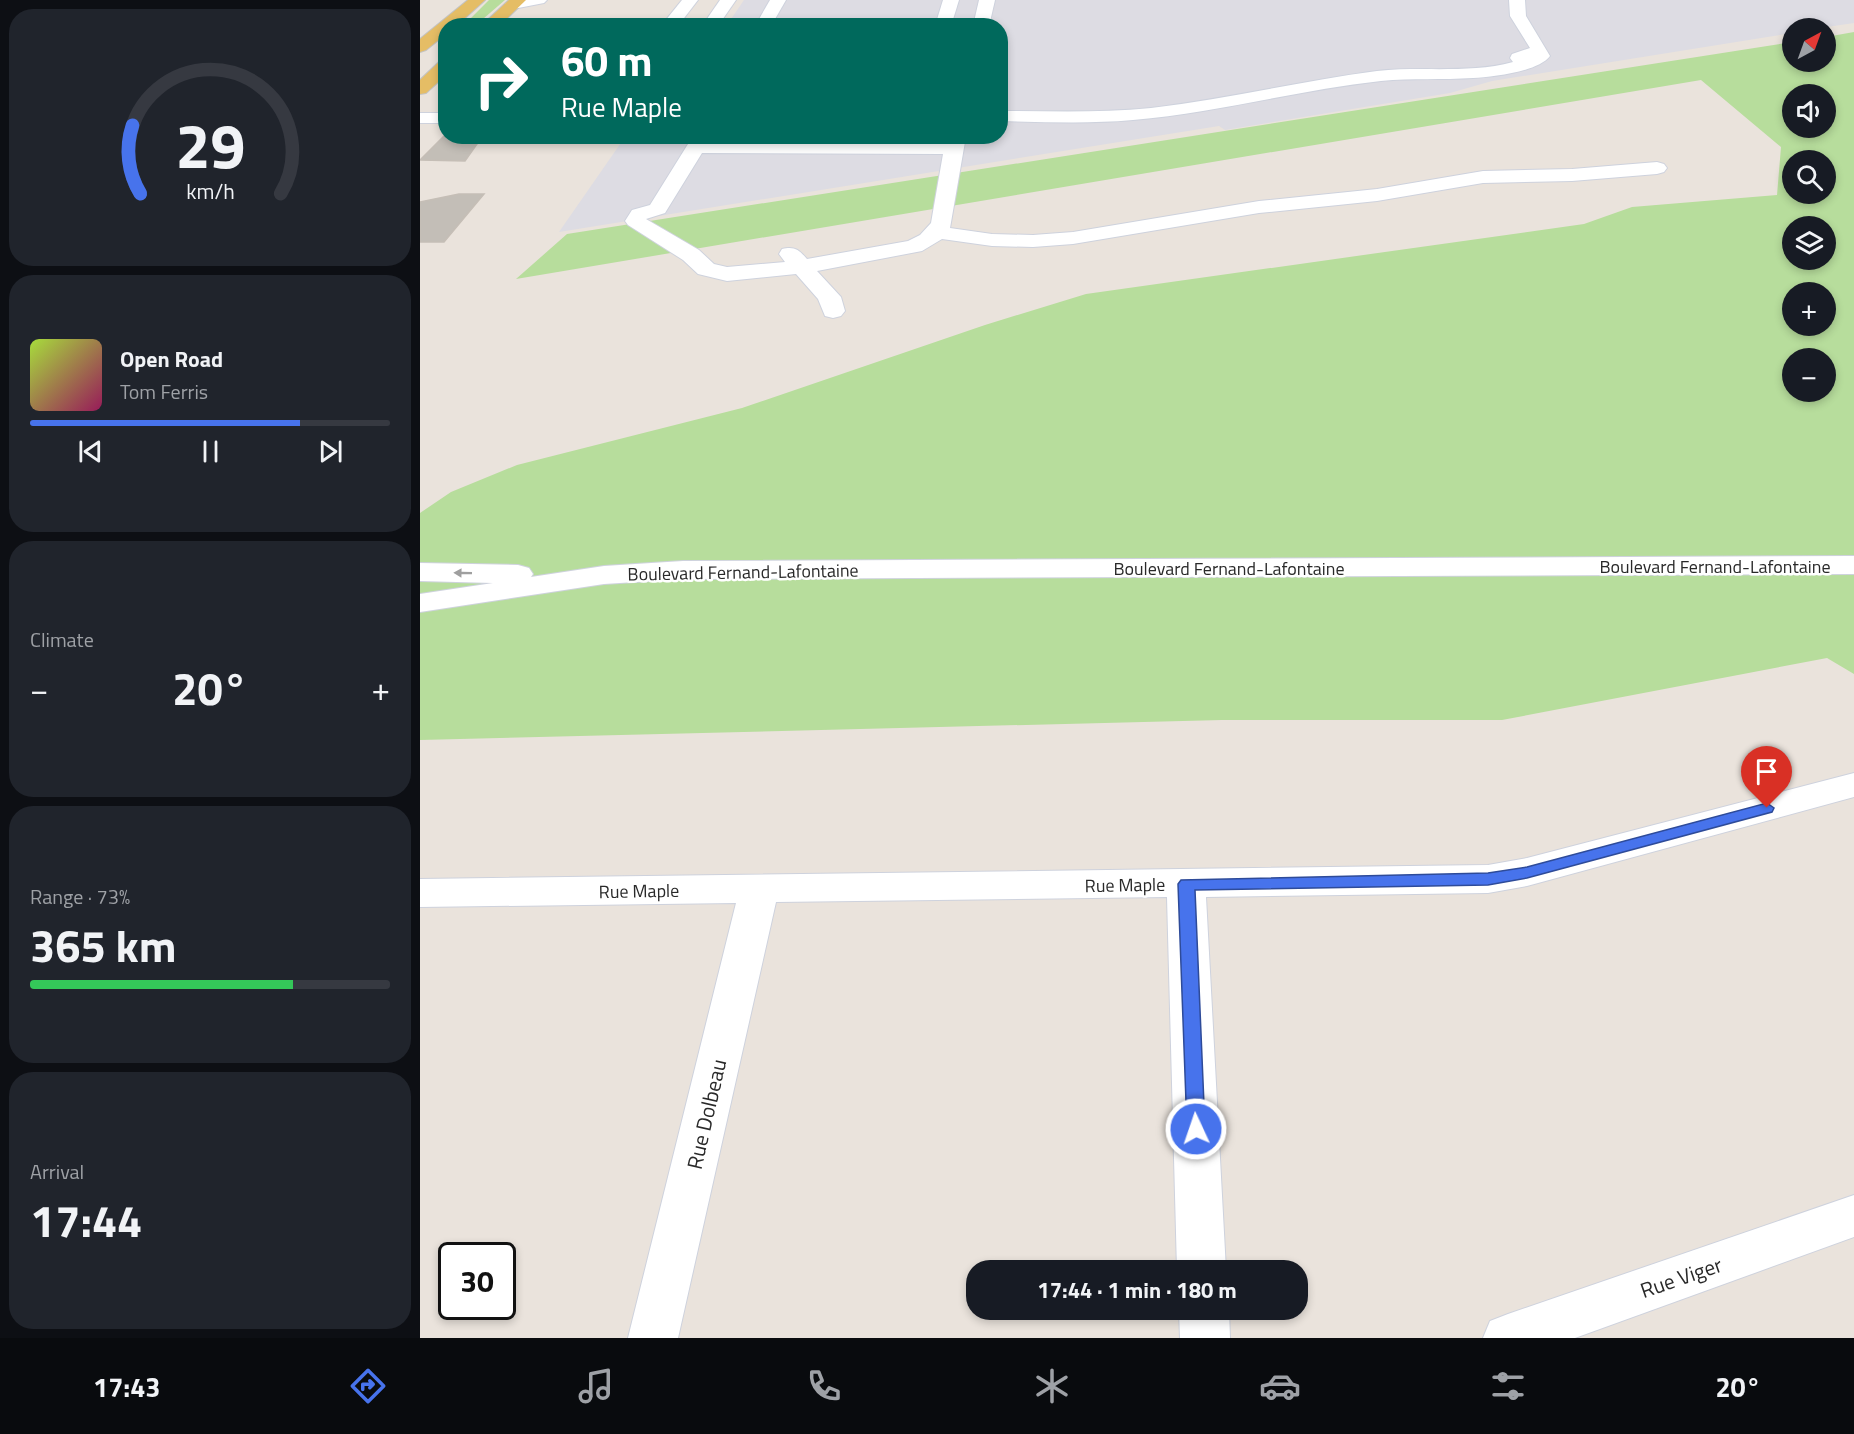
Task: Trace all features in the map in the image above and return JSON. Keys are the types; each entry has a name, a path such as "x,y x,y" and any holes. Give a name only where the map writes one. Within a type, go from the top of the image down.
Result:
{"main road":[{"path":"454,18 476,0"},
{"path":"498,18 515,2"},
{"path":"420,46 438,31"},
{"path":"420,89 438,72"}],"street":[{"path":"515,2 539,0"},
{"path":"675,18 690,0"},
{"path":"716,18 728,0"},
{"path":"768,18 778,0"},
{"path":"946,18 951,0"},
{"path":"983,18 987,0"},
{"path":"1008,116 1152,113 1384,76 1503,70 1542,56 1518,16 1516,0"},
{"path":"1489,58 1516,58 1539,50"},
{"path":"420,118 438,118"},
{"path":"699,144 658,209 639,214 635,221 691,255 706,269 738,274 801,267 914,246 928,240 937,232 942,223 949,170 956,144"},
{"path":"937,232 992,240 1034,241 1073,238 1259,207 1377,195 1483,177 1560,175 1657,168"},
{"path":"1560,175 1581,193"},
{"path":"783,246 829,297 833,311"},
{"name":"Boulevard Fernand-Lafontaine","path":"420,572 604,575 700,569 1854,565"},
{"name":"Boulevard Fernand-Lafontaine","path":"420,603 604,575"},
{"name":"Rue Maple","path":"420,893 1463,880 1508,876 1854,785"},
{"path":"1186,884 1202,1260"},
{"name":"Rue Dolbeau","path":"653,1338 759,890"},
{"name":"Rue Viger","path":"1508,1338 1854,1216"},
{"path":"1204,1320 1205,1338"}],"shaded area":[{"path":"744,0 1854,0 1854,23 1836,26 1836,18 1782,18 1782,35 1492,81 1450,93 1225,130 1219,126 559,232 620,144 1008,144 1008,18 732,18"}],"green space":[{"path":"489,0 505,0 484,18 471,18"},
{"path":"1854,32 1854,674 1827,658 1502,720 1222,720 420,740 420,513 451,492 517,465 742,408 985,325 1086,294 1584,224 1632,207 1777,195 1781,147 1701,80 516,279 567,234 1782,44 1782,72 1836,72 1836,35"}],"building":[{"path":"438,142 438,144 477,144 465,161 420,160"},
{"path":"459,194 484,194 444,242 420,242 420,202"}],"route":[{"path":"1196,1129 1186,884 1488,879 1527,872 1767,808"}]}
